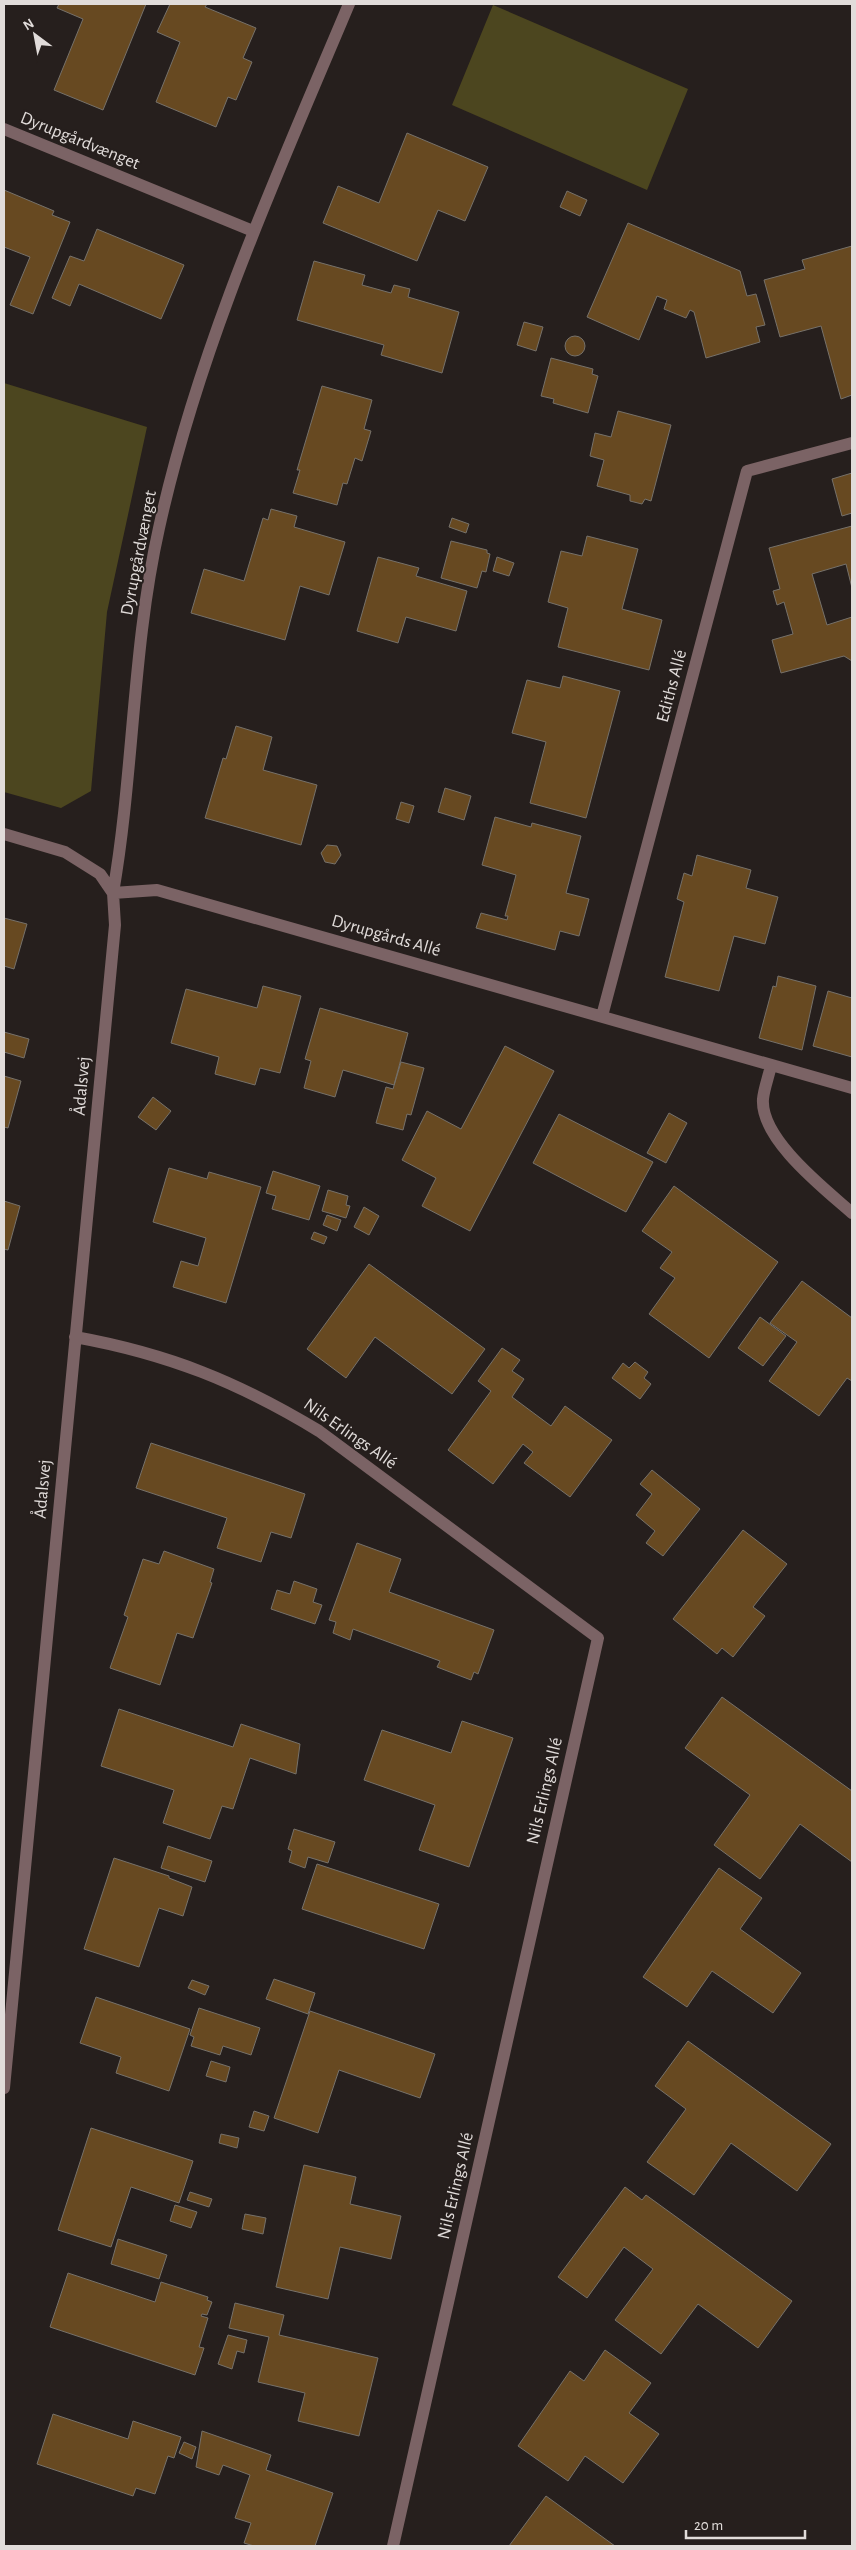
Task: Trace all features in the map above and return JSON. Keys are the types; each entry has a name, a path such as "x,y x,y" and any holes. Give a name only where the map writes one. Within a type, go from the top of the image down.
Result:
{"street":[{"name":"Dyrupgårdvænget","path":"113,893 142,632 159,529 195,396 253,231 349,4"},
{"name":"Dyrupgårdvænget","path":"4,129 253,231"},
{"name":"Ediths Allé","path":"602,1016 748,471 852,443"},
{"path":"4,834 65,852 100,874 113,893"},
{"name":"Dyrupgårds Allé","path":"113,893 157,890 852,1088"},
{"name":"Ådalsvej","path":"4,2088 115,925 113,893"},
{"path":"771,1065 763,1100 768,1122 797,1162 852,1213"},
{"name":"Nils Erlings Allé","path":"76,1336 116,1344 191,1367 216,1376 283,1409 319,1431 598,1638 393,2546"}],"shaded area":[{"path":"493,5 688,89 647,190 452,105"},
{"path":"4,383 147,427 107,612 91,791 61,808 4,792"}],"building":[{"path":"59,4 146,4 103,110 54,90 83,19 57,8"},
{"path":"170,4 207,4 205,7 256,28 243,58 252,62 236,100 228,97 216,127 156,102 180,42 157,32"},
{"path":"407,133 488,167 465,221 438,210 417,261 323,223 338,186 379,203"},
{"path":"4,190 54,211 52,215 70,222 33,314 10,305 30,257 4,247"},
{"path":"567,191 587,200 580,216 560,207"},
{"path":"628,223 740,271 747,296 756,294 765,325 756,327 760,342 706,358 694,312 690,310 686,318 664,309 667,300 657,296 639,340 587,317"},
{"path":"97,229 184,265 161,319 79,284 70,306 52,298 70,256 84,261"},
{"path":"852,246 852,395 841,399 821,326 780,337 764,280 805,269 802,260"},
{"path":"314,261 365,275 362,285 391,293 394,285 410,289 408,297 459,312 442,373 381,355 384,345 297,320"},
{"path":"524,322 543,327 536,351 517,345"},
{"path":"571,336 579,336 585,342 585,350 579,356 571,356 565,350 565,342"},
{"path":"551,358 593,369 592,374 598,376 588,413 553,403 554,399 541,396"},
{"path":"322,386 372,400 364,429 371,431 362,461 355,458 347,484 343,483 337,505 293,493 300,470 297,470"},
{"path":"618,411 671,425 651,501 645,499 642,504 630,501 630,495 597,486 604,460 590,456 595,433 611,437"},
{"path":"852,473 852,513 842,516 832,479"},
{"path":"271,509 297,516 294,527 345,542 329,595 300,586 285,640 191,613 204,569 244,581 263,518 268,520"},
{"path":"452,518 469,524 466,533 449,527"},
{"path":"852,526 852,588 846,564 812,574 827,625 852,617 852,661 844,656 781,673 772,640 793,634 784,602 777,605 773,591 780,589 769,548"},
{"path":"587,536 638,549 622,609 662,620 649,670 558,647 568,608 548,602 561,551 582,556"},
{"path":"451,541 487,550 487,553 490,554 486,572 482,571 477,588 441,578"},
{"path":"378,557 419,568 416,576 467,591 456,631 406,617 398,643 357,631"},
{"path":"497,557 514,563 509,576 493,571"},
{"path":"563,676 620,691 586,818 530,803 546,742 512,733 527,680 560,688"},
{"path":"236,726 272,737 263,770 317,785 301,845 205,818 223,758 226,759"},
{"path":"445,788 471,796 464,820 438,812"},
{"path":"401,802 414,806 409,823 396,819"},
{"path":"495,817 531,827 532,823 581,836 566,893 589,899 579,936 560,931 555,950 476,928 481,913 507,920 508,916 505,916 516,875 482,865"},
{"path":"327,845 337,846 341,855 335,864 325,862 321,853"},
{"path":"697,855 751,870 746,888 778,897 765,944 734,936 719,991 665,977 684,902 677,899 684,873 692,876"},
{"path":"4,918 27,924 14,969 4,966"},
{"path":"778,976 816,986 802,1050 759,1038 773,986 776,987"},
{"path":"263,986 301,996 280,1073 260,1068 255,1085 215,1074 219,1057 171,1043 186,989 257,1008"},
{"path":"828,991 852,998 852,1057 813,1046"},
{"path":"320,1008 408,1033 394,1085 343,1070 335,1097 304,1088 311,1061 305,1059"},
{"path":"4,1032 29,1039 24,1058 4,1052"},
{"path":"505,1046 554,1071 470,1231 422,1206 436,1178 402,1160 427,1111 461,1129"},
{"path":"401,1062 424,1068 411,1115 407,1114 403,1130 376,1123 386,1087 393,1089"},
{"path":"4,1076 21,1081 8,1128 4,1127"},
{"path":"153,1097 171,1111 156,1130 138,1117"},
{"path":"669,1113 687,1123 666,1163 647,1153"},
{"path":"559,1114 653,1162 626,1212 533,1163"},
{"path":"169,1168 207,1179 209,1172 261,1187 226,1303 173,1287 181,1261 198,1266 206,1238 153,1222"},
{"path":"273,1171 320,1186 309,1220 272,1209 276,1196 266,1193"},
{"path":"674,1186 778,1262 709,1358 649,1314 675,1278 660,1268 672,1252 642,1231"},
{"path":"328,1190 348,1196 346,1205 350,1206 346,1218 322,1211"},
{"path":"4,1201 20,1206 8,1250 4,1249"},
{"path":"364,1207 379,1216 369,1235 354,1227"},
{"path":"327,1215 341,1220 337,1231 323,1225"},
{"path":"314,1232 327,1237 324,1244 311,1239"},
{"path":"369,1264 485,1349 452,1394 375,1337 346,1378 307,1349"},
{"path":"802,1281 852,1318 852,1381 847,1378 819,1416 769,1381 797,1342 770,1323"},
{"path":"760,1317 786,1336 763,1366 738,1348"},
{"path":"502,1348 520,1360 512,1371 524,1379 512,1397 551,1426 565,1406 612,1440 570,1497 524,1463 533,1452 523,1444 493,1484 448,1450 491,1391 478,1381"},
{"path":"635,1362 648,1372 644,1378 651,1384 640,1399 612,1378 623,1363 629,1368"},
{"path":"151,1443 305,1494 291,1538 271,1532 261,1562 217,1548 227,1518 136,1488"},
{"path":"652,1470 700,1509 663,1556 646,1543 655,1531 636,1515 652,1494 640,1484"},
{"path":"743,1530 787,1564 753,1607 765,1616 733,1657 722,1648 717,1654 673,1619"},
{"path":"357,1543 401,1559 389,1592 494,1630 478,1674 474,1672 471,1680 437,1667 440,1661 353,1629 350,1640 333,1633 336,1622 329,1620"},
{"path":"164,1551 214,1569 210,1582 212,1583 193,1638 177,1633 160,1685 110,1668 128,1617 124,1615 143,1559 159,1564"},
{"path":"294,1581 317,1589 313,1602 322,1605 315,1624 271,1609 277,1590 290,1594"},
{"path":"722,1697 852,1791 852,1862 800,1824 760,1879 714,1845 750,1795 685,1748"},
{"path":"119,1709 233,1747 241,1724 300,1744 296,1774 250,1758 233,1809 222,1806 210,1839 163,1823 174,1790 101,1766"},
{"path":"462,1721 513,1738 469,1867 419,1850 435,1805 364,1780 382,1730 451,1753"},
{"path":"294,1829 335,1842 328,1863 308,1857 305,1868 289,1862 292,1851 288,1849"},
{"path":"168,1846 212,1861 205,1882 161,1868"},
{"path":"114,1858 169,1876 169,1878 192,1887 183,1916 159,1908 139,1967 84,1949"},
{"path":"317,1864 439,1904 424,1949 302,1909"},
{"path":"719,1868 762,1898 740,1929 801,1973 773,2013 712,1971 687,2007 643,1977"},
{"path":"274,1979 315,1993 308,2014 266,1999"},
{"path":"192,1980 209,1986 205,1995 188,1988"},
{"path":"96,1997 190,2029 169,2091 116,2073 121,2057 80,2043"},
{"path":"199,2008 260,2028 251,2055 223,2046 220,2055 191,2046 194,2037 190,2035"},
{"path":"310,2011 435,2054 420,2098 339,2070 318,2133 274,2118"},
{"path":"688,2041 831,2144 797,2191 731,2143 694,2195 647,2162 686,2109 655,2086"},
{"path":"211,2061 230,2067 226,2082 206,2076"},
{"path":"254,2111 269,2116 264,2131 249,2127"},
{"path":"91,2128 193,2161 179,2203 131,2187 111,2247 58,2230"},
{"path":"221,2134 239,2138 237,2148 219,2143"},
{"path":"304,2165 356,2177 350,2204 401,2216 391,2259 340,2247 328,2299 276,2287"},
{"path":"625,2187 642,2200 646,2195 792,2301 758,2348 698,2304 661,2354 615,2320 653,2269 624,2247 587,2298 558,2277"},
{"path":"190,2192 212,2199 209,2207 187,2200"},
{"path":"175,2205 197,2212 191,2228 170,2221"},
{"path":"245,2214 266,2218 263,2234 242,2229"},
{"path":"118,2239 167,2255 159,2279 111,2264"},
{"path":"68,2273 155,2302 161,2282 208,2297 207,2300 212,2302 207,2315 202,2314 201,2316 208,2318 199,2347 204,2348 195,2375 50,2327"},
{"path":"235,2303 284,2315 279,2335 378,2358 359,2436 298,2421 305,2393 258,2382 269,2337 229,2328"},
{"path":"228,2335 247,2340 244,2353 237,2351 232,2369 218,2364"},
{"path":"605,2350 651,2383 629,2413 659,2434 623,2483 585,2456 568,2481 518,2446 570,2371 584,2381"},
{"path":"53,2414 128,2439 133,2421 181,2437 174,2458 168,2456 155,2494 136,2488 133,2496 37,2464"},
{"path":"202,2431 271,2455 266,2470 333,2493 315,2546 254,2546 244,2543 251,2523 235,2518 250,2475 223,2465 219,2475 196,2467"},
{"path":"184,2442 196,2447 192,2459 179,2453"},
{"path":"546,2496 615,2546 509,2546"}]}
